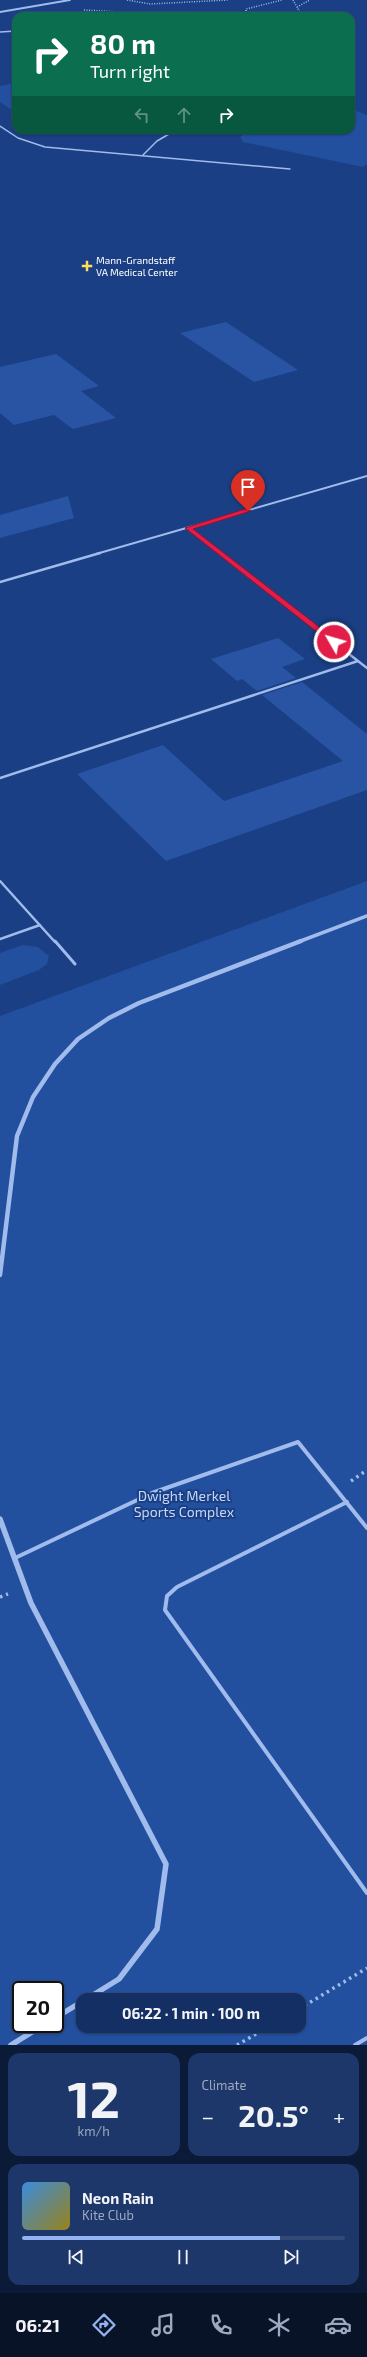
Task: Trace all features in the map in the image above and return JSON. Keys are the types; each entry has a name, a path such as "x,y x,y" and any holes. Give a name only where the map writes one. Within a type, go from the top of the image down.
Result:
{"street":[{"path":"0,12 70,0"},
{"path":"0,1275 17,1136 33,1097 55,1064 78,1039 110,1018 139,1003 367,916"},
{"path":"0,1519 13,1559 32,1603 166,1864 157,1929 119,1979 97,1993"},
{"path":"64,2013 76,2006"},
{"path":"11,2045 30,2033"}],"lane":[{"path":"0,32 12,31"},
{"path":"0,126 18,138 46,146 290,169"},
{"path":"143,155 157,140 168,134"},
{"path":"0,582 367,476"},
{"path":"188,528 367,668"},
{"path":"0,778 358,661"},
{"path":"0,881 75,964"},
{"path":"0,939 40,924"},
{"path":"13,1559 152,1493 298,1442 367,1528"},
{"path":"347,1502 177,1587 167,1596 165,1610 367,1893"},
{"path":"355,2045 367,2038"}],"path":[{"path":"127,0 150,4 228,0"},
{"path":"246,12 246,9 264,2 282,0"},
{"path":"293,0 300,12"},
{"path":"297,7 310,0"},
{"path":"77,9 126,12"},
{"path":"306,2005 367,1968"},
{"path":"237,2045 258,2033"}],"green space":[{"path":"12,84 12,110 0,102 0,86"},
{"path":"355,110 367,115 367,164 363,167 243,142 240,137 244,134 355,134"},
{"name":"Dwight Merkel Sports Complex","path":"367,881 367,2045 0,2045 0,1016"},
{"path":"23,945 38,947 49,956 47,964 39,970 0,985 0,953"}],"building":[{"path":"226,322 298,370 254,382 180,333"},
{"path":"56,354 99,386 81,391 116,418 73,429 54,415 14,425 0,413 0,367"},
{"path":"68,496 74,518 0,538 0,515"},
{"path":"278,638 305,659 282,667 296,678 257,691 242,679 237,681 211,659"},
{"path":"302,682 367,734 367,790 166,861 77,774 163,745 224,801 343,761 262,695"}],"place":[{"name":"Mann-Grandstaff VA Medical Center","path":"87,266"}],"route":[{"path":"248,511 188,528 334,642"}]}
